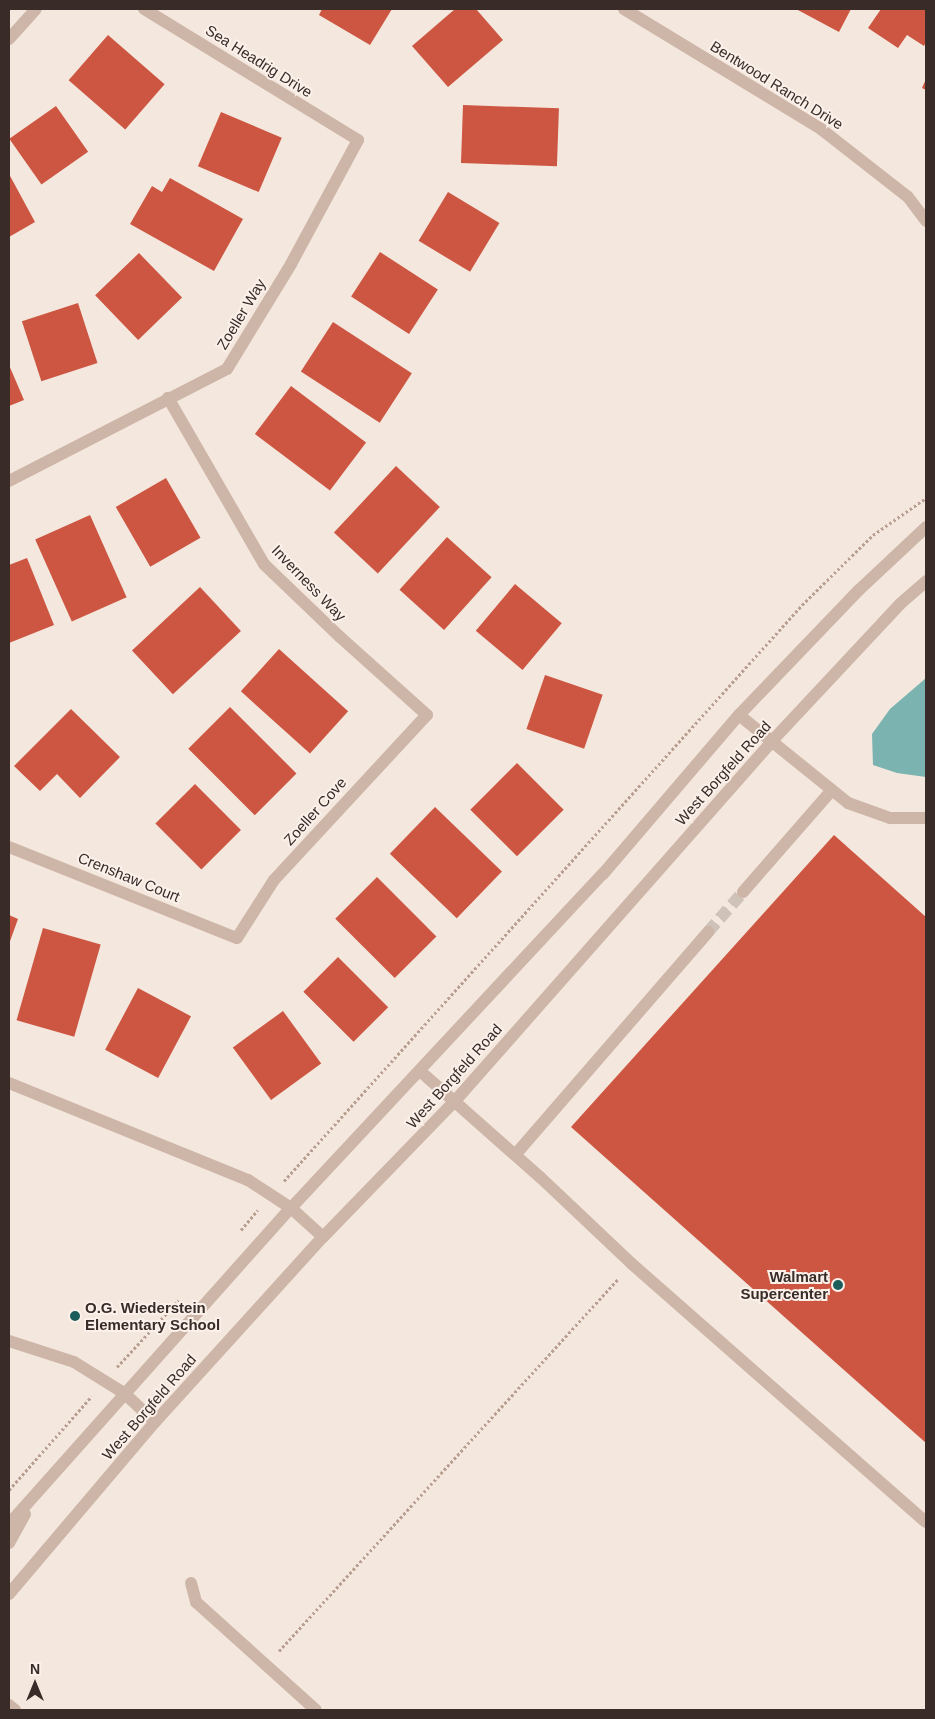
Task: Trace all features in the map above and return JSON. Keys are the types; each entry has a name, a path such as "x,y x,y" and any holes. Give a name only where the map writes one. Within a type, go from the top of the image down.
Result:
{"street":[{"path":"9,39 36,9"},
{"name":"Sea Headrig Drive","path":"144,9 358,140"},
{"name":"Bentwood Ranch Drive","path":"624,9 821,130 908,197 926,221"},
{"name":"Zoeller Way","path":"9,481 227,369 291,264 358,140"},
{"name":"Inverness Way","path":"168,398 264,564 340,637 427,714"},
{"name":"West Borgfeld Road","path":"9,1524 291,1208 603,874 739,714 859,590 926,527"},
{"name":"West Borgfeld Road","path":"9,1594 155,1422 323,1236 455,1101 772,741 900,604 926,581"},
{"name":"Zoeller Cove","path":"238,938 274,880 427,714"},
{"path":"739,714 848,803 890,818 926,818"},
{"path":"743,892 832,790"},
{"name":"Crenshaw Court","path":"9,846 238,938"},
{"path":"515,1155 708,932"},
{"path":"420,1071 515,1155 632,1264 926,1522"},
{"path":"9,1083 248,1180 291,1208 323,1236"},
{"path":"9,1341 74,1362 124,1393 155,1422"},
{"path":"9,1543 38,1492"},
{"path":"192,1582 196,1602 316,1710"},
{"path":"9,1705 15,1710"}],"path":[{"path":"240,1231 802,605 873,535 926,498"},
{"path":"266,1664 632,1264"},
{"path":"9,1490 182,1296"}],"water":[{"path":"926,678 926,777 897,773 873,765 872,734 890,709"}],"building":[{"path":"322,9 392,9 370,45 319,15"},
{"path":"455,9 476,9 503,40 448,87 412,46"},
{"path":"796,9 851,9 839,32"},
{"path":"881,9 926,9 926,42 924,46 907,35 898,48 868,28"},
{"path":"108,35 165,84 125,129 69,80"},
{"path":"926,79 926,90 922,88"},
{"path":"463,105 559,108 557,166 461,163"},
{"path":"56,106 88,152 41,185 9,139"},
{"path":"221,112 282,138 259,192 198,166"},
{"path":"9,174 35,222 9,237"},
{"path":"170,178 243,219 214,271 130,224 152,186 162,192"},
{"path":"448,192 499,223 470,272 419,241"},
{"path":"380,252 438,290 409,334 351,296"},
{"path":"139,253 182,298 138,340 95,295"},
{"path":"78,303 97,363 41,381 22,321"},
{"path":"333,322 412,373 380,423 301,371"},
{"path":"9,365 24,400 9,406"},
{"path":"291,386 366,443 330,490 255,434"},
{"path":"396,466 440,507 378,573 334,533"},
{"path":"166,478 201,538 150,567 116,507"},
{"path":"90,515 127,597 72,622 35,539"},
{"path":"447,537 492,577 444,630 399,590"},
{"path":"27,558 54,625 9,643 9,565"},
{"path":"515,584 562,623 523,670 476,631"},
{"path":"200,587 241,631 173,694 132,650"},
{"path":"279,649 348,711 310,754 241,691"},
{"path":"545,675 603,695 584,749 526,729"},
{"path":"230,707 296,773 255,815 188,749"},
{"path":"71,709 120,757 80,798 57,774 40,791 14,766"},
{"path":"517,763 564,810 517,856 470,810"},
{"path":"195,784 241,830 201,870 155,824"},
{"path":"435,807 502,872 457,918 390,854"},
{"name":"Walmart Supercenter","path":"834,835 926,917 926,1443 571,1127"},
{"path":"377,877 436,936 395,978 335,919"},
{"path":"9,915 18,919 9,944"},
{"path":"43,928 101,945 74,1037 17,1020"},
{"path":"338,957 388,1007 354,1042 303,992"},
{"path":"138,988 191,1016 158,1078 105,1050"},
{"path":"283,1011 321,1064 271,1100 233,1047"}],"tunnel":[{"path":"708,932 743,892"}],"place":[{"name":"Walmart Supercenter","path":"838,1285"},
{"name":"O.G. Wiederstein Elementary School","path":"75,1316"}]}
